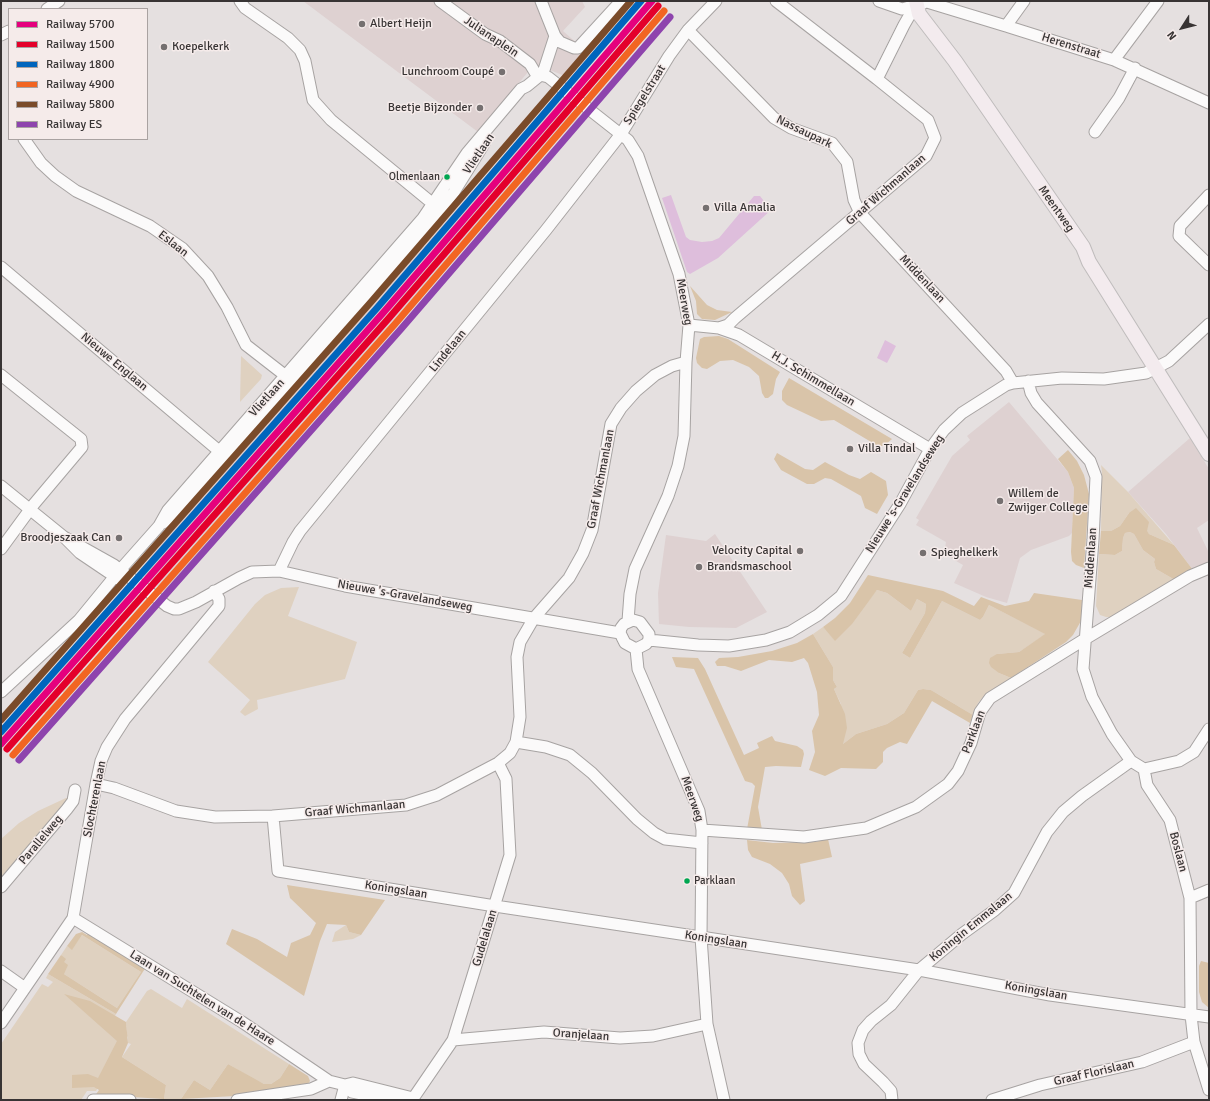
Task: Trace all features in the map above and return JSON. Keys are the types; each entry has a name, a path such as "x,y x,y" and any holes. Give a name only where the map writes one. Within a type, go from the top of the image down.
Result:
{"main road":[{"name":"Meentweg","path":"916,3 919,14 925,23 955,61 1083,247 1089,262 1209,454"}],"street":[{"path":"48,8 59,1"},
{"path":"240,1 246,8 288,38 300,50 305,61 313,100 331,120 437,206"},
{"name":"Julianaplein","path":"440,1 485,34 500,41 530,64 540,75"},
{"path":"541,1 555,36 560,42 574,48 578,48 582,45 621,1"},
{"path":"688,30 716,1"},
{"name":"Graaf Wichmanlaan","path":"719,328 728,325 926,156 935,138 928,120 776,1"},
{"path":"879,1 902,9 909,8 916,3"},
{"path":"1006,26 1024,1"},
{"path":"1114,60 1158,1"},
{"name":"Herenstraat","path":"916,3 927,2 1114,60 1135,68 1209,103"},
{"path":"877,79 916,3"},
{"name":"Spiegelstraat","path":"622,134 670,56 688,30"},
{"name":"Nassaupark","path":"688,30 774,118 791,128 832,143 847,162 854,200 860,213"},
{"path":"540,75 545,69 547,57 552,48 555,36"},
{"path":"552,48 560,44 566,45"},
{"path":"1095,132 1119,98 1135,68"},
{"name":"Vlietlaan","path":"1,692 74,626 117,573 159,526 168,510 223,455 437,206 467,153 521,89 540,75"},
{"name":"Meerweg","path":"540,75 548,77 622,134 634,148 679,274 689,325 686,362 684,436 678,466 668,496 635,569 630,594 628,621"},
{"name":"Lindelaan","path":"279,571 300,531 541,236 622,134"},
{"name":"Eslaan","path":"25,140 41,163 76,191 150,226 182,248 208,276 228,307 246,345 289,379"},
{"path":"1209,195 1180,226 1179,236 1209,265"},
{"name":"Middenlaan","path":"860,213 1006,371 1013,382"},
{"name":"Nieuwe Englaan","path":"1,267 223,455"},
{"name":"Nieuwe 's-Gravelandseweg","path":"649,640 706,646 729,646 766,640 790,632 818,615 841,596 900,504 930,450 944,430 962,413 1013,382 1062,378 1104,379 1146,373 1156,369 1181,351 1209,324"},
{"name":"H.J. Schimmellaan","path":"689,325 719,328 739,335 930,450"},
{"name":"Graaf Wichmanlaan","path":"96,784 105,785 142,800 184,812 215,817 273,816 406,805 437,795 498,763 510,753 516,742 520,717 517,657 520,642 534,618 569,578 583,553 592,530 611,424 621,408 636,391 655,375 672,366 686,362"},
{"path":"1,375 81,439 82,447 30,510 1,549"},
{"name":"Middenlaan","path":"1028,381 1031,393 1038,403 1090,461 1096,477 1093,540 1085,638"},
{"path":"1,486 64,537 83,547 117,573"},
{"name":"Parklaan","path":"702,830 804,837 866,828 916,807 948,784 958,771 971,743 980,712 990,698 1085,638 1190,576 1209,568"},
{"name":"Nieuwe 's-Gravelandseweg","path":"117,573 173,615 180,614 214,591 252,572 279,571 345,586 620,634"},
{"name":"Slochterenlaan","path":"1,1024 73,918 101,761 115,734 219,606 219,599 214,591"},
{"path":"633,620 640,622 649,634 649,640 641,648 636,649 625,643 620,634 621,628 628,621 633,620"},
{"path":"1085,638 1083,669 1092,697 1131,762 1144,769 1179,762 1194,752 1209,729"},
{"name":"Meerweg","path":"636,649 638,669 699,811 702,830 702,938 707,1024 724,1100"},
{"path":"516,742 546,747 570,755 592,773 637,819 665,840 702,843"},
{"name":"Koningin Emmalaan","path":"892,1100 890,1091 883,1082 864,1064 859,1054 858,1043 863,1030 871,1021 891,1005 919,970 1014,894 1047,832 1063,812 1082,796 1131,762"},
{"name":"Gudelalaan","path":"412,1099 453,1040 510,855 506,779 498,763"},
{"name":"Boslaan","path":"1144,769 1147,785 1170,820 1190,898 1191,1015 1194,1042 1209,1090"},
{"name":"Parallelweg","path":"1,887 67,809 73,801 75,790"},
{"name":"Koningslaan","path":"273,816 278,871 702,938 919,970 1050,995 1209,1017"},
{"path":"1190,898 1209,890"},
{"name":"Laan van Suchtelen van de Haare","path":"73,918 242,1022 329,1081"},
{"path":"1,972 25,988"},
{"name":"Oranjelaan","path":"453,1040 544,1032 620,1038 653,1036 707,1024"},
{"name":"Graaf Florislaan","path":"992,1100 1040,1085 1142,1062 1194,1042"},
{"path":"237,1100 312,1089 329,1081 345,1085 353,1083 412,1099"},
{"path":"341,1100 345,1085"},
{"path":"345,1085 352,1092 390,1100"},
{"path":"93,1100 130,1100"}],"shaded area":[{"path":"303,1 582,1 585,7 563,31 588,53 567,77 550,70 532,69 478,132"},
{"path":"554,98 578,118 515,183 393,321 264,483 170,595 139,572 156,549 277,413 280,407 290,399"},
{"path":"671,195 686,237 690,240 702,242 712,241 719,238 754,196 760,196 771,210 718,258 690,274 687,272 662,198"},
{"path":"690,286 707,305 717,310 732,312 715,320 702,319 697,314 696,301"},
{"path":"719,336 728,339 780,372 776,379 773,394 768,398 765,398 762,393 759,376 749,367 733,360 720,361 707,369 702,368 697,363 696,358 700,339 704,337"},
{"path":"885,340 896,346 887,363 877,358"},
{"path":"241,356 262,375 261,379 240,402"},
{"path":"789,378 892,439 884,446 878,446 834,420 821,421 787,405 782,400 782,391"},
{"name":"Willem de Zwijger College","path":"1009,402 1068,472 1074,488 1072,533 1069,536 1031,550 1020,558 1007,603 986,597 954,583 963,565 944,554 946,542 916,525 919,520 916,518 952,456 970,440 967,436"},
{"path":"1190,438 1209,469 1209,520 1197,528 1209,553 1209,561 1193,570 1166,534 1128,492"},
{"path":"1068,450 1077,461 1084,475 1089,494 1084,568 1076,565 1072,561 1071,552 1074,488 1068,472 1058,459"},
{"path":"777,453 805,469 813,470 825,462 849,475 860,479 871,472 886,481 888,495 877,514 865,508 861,496 831,479 825,478 814,484 807,484 781,470 774,459"},
{"path":"1101,465 1128,492 1174,545 1149,534 1129,513 1120,526 1111,531 1101,531"},
{"path":"1136,508 1149,522 1147,531 1149,534 1174,545 1193,570 1175,580 1156,569 1154,562 1155,559 1143,550 1134,534 1130,532 1125,533 1122,551 1115,555 1099,554 1101,531 1111,531 1120,526 1129,513"},
{"path":"1130,532 1134,534 1143,550 1155,559 1154,562 1156,569 1175,580 1111,617 1106,617 1100,615 1096,606 1099,554 1115,555 1122,551 1125,533"},
{"name":"Brandsmaschool","path":"715,534 767,612 736,628 689,627 659,624 658,593 666,535 706,541"},
{"path":"868,575 943,591 974,606 981,597 1005,606 1029,601 1034,593 1082,600 1081,621 1073,635 1066,642 1011,678 999,673 991,667 989,663 990,658 997,654 1019,652 1045,634 989,605 980,620 942,601 910,658 902,653 925,613 926,604 917,599 911,611 887,593 877,590 852,624 835,641 823,627 835,618 850,603"},
{"path":"299,587 288,616 357,642 345,679 257,700 258,709 245,716 240,712 250,700 208,662 255,604 265,595 281,588"},
{"path":"877,590 887,593 911,611 917,599 926,604 925,613 902,653 910,658 942,601 980,620 989,605 1046,634 1019,652 997,654 999,673 1011,678 983,697 978,703 973,715 931,690 918,690 904,713 887,724 856,734 843,744 841,704 834,689 837,687 833,680 833,667 813,634 823,627 835,640"},
{"path":"122,593 134,602 133,604 130,603 1,749 1,731"},
{"path":"813,634 833,667 833,680 837,687 834,689 845,714 847,728 843,744 856,734 887,724 904,713 918,690 923,689 931,690 973,715 970,723 932,701 907,744 900,742 887,748 883,752 883,762 876,769 841,768 825,776 809,770 815,752 812,731 819,715 817,692 808,663 804,658 792,662 769,660 741,671 725,666 717,666 715,662 719,658 738,657 772,651 797,643"},
{"path":"672,657 698,658 705,669 744,755 759,748 757,743 772,736 775,741 797,746 803,750 804,754 801,767 765,767 758,807 762,830 747,829 755,786 752,783 745,781 694,669 676,667"},
{"path":"82,667 84,671 67,694 64,695 62,689"},
{"path":"56,695 63,699 50,718 42,711"},
{"path":"66,798 70,798 1,881 1,839 19,823 38,811"},
{"path":"828,839 832,857 800,864 805,901 800,905 792,896 789,884 782,873 770,864 752,857 748,850 747,840 773,843 815,842"},
{"path":"287,885 385,900 361,935 349,932 346,925 327,924 320,941 304,996 226,944 232,929 257,939 287,957 291,943 310,935 316,923 290,898"},
{"path":"346,925 349,932 361,935 353,939 332,942 335,932"},
{"path":"82,932 87,935 89,932 146,967 116,1014 48,974 61,955 66,959 64,962 68,965 64,974 117,1008 141,972 82,935 72,950 67,946 76,934"},
{"path":"82,935 141,972 117,1008 64,974 64,962 61,955 67,946 72,949"},
{"path":"1201,961 1209,963 1209,1008 1202,1002 1199,992 1199,966"},
{"path":"48,974 116,1014 111,1024 127,1034 126,1022 147,991 151,989 182,1008 187,999 289,1064 280,1078 271,1084 264,1084 228,1064 210,1090 194,1080 181,1099 164,1099 166,1085 122,1057 131,1044 128,1043 128,1036 96,1091 87,1091 81,1100 1,1100 1,1044 42,984 48,987 53,982 46,978"},
{"path":"64,994 90,1001 126,1022 128,1043 122,1057 166,1085 164,1099 98,1095 94,1097 99,1090 94,1087 72,1088 72,1075 88,1074 98,1078 117,1041"},
{"path":"228,1064 264,1084 271,1084 280,1078 289,1064 308,1076 310,1081 308,1084 253,1095 181,1099 194,1080 210,1090"}],"rail line":[{"name":"5800","path":"1,720 371,302 631,1"},
{"name":"1800","path":"1,732 377,308 641,1"},
{"name":"5700","path":"1,744 383,313 652,1"},
{"name":"1500","path":"7,749 389,318 658,6"},
{"name":"4900","path":"13,755 395,324 664,11"},
{"name":"ES","path":"19,760 401,329 670,17"}],"place":[{"name":"Albert Heijn","path":"362,24"},
{"name":"Koepelkerk","path":"164,47"},
{"name":"Lunchroom Coupé","path":"502,72"},
{"name":"Beetje Bijzonder","path":"480,108"},
{"name":"Olmenlaan","path":"447,177"},
{"name":"Villa Amalia","path":"706,208"},
{"name":"Villa Tindal","path":"850,449"},
{"name":"Willem de Zwijger College","path":"1000,501"},
{"name":"Broodjeszaak Can","path":"119,538"},
{"name":"Velocity Capital","path":"800,551"},
{"name":"Spieghelkerk","path":"923,553"},
{"name":"Brandsmaschool","path":"699,567"},
{"name":"Parklaan","path":"687,881"}]}
